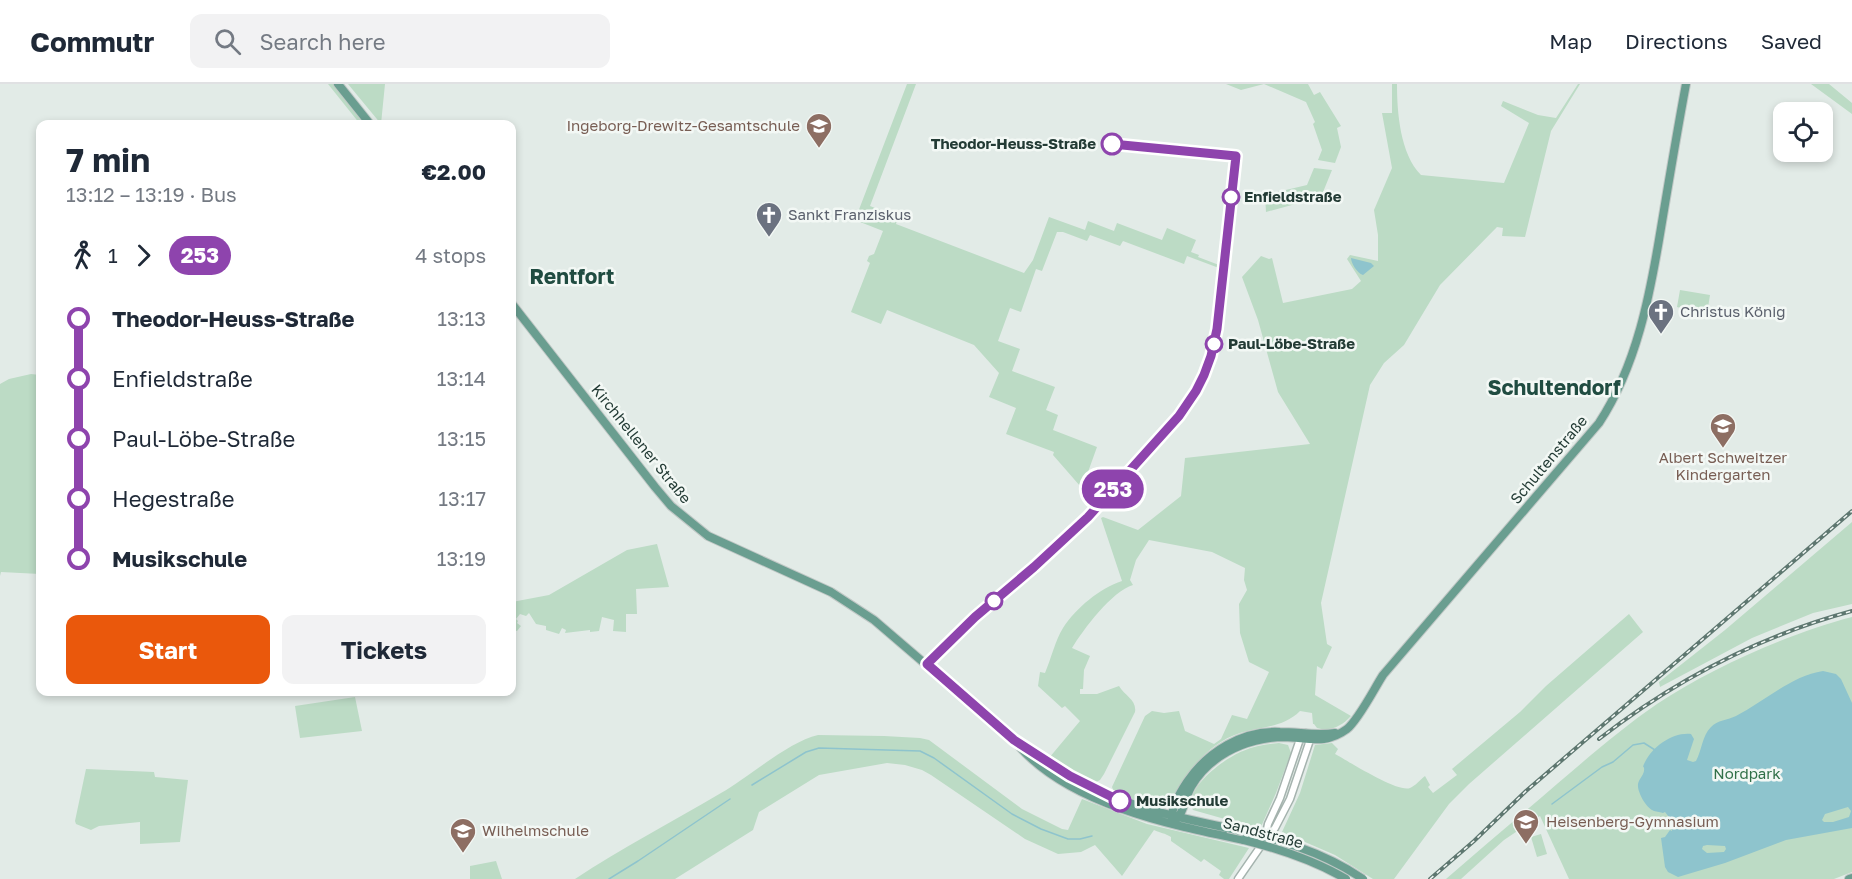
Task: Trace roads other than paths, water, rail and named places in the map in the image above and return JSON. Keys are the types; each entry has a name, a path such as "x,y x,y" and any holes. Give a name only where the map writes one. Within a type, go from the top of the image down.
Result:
{"main road":[{"path":"338,84 367,120"},
{"name":"Schultenstraße","path":"1174,819 1183,788 1193,773 1215,752 1228,744 1242,738 1273,731 1305,738 1329,734 1343,731 1354,721 1383,675 1588,436 1608,407 1631,354 1648,303 1686,84"},
{"name":"Kirchhellener Straße","path":"516,309 671,506 687,520 708,536 831,592 886,629 927,664"},
{"name":"Sandstraße","path":"927,664 1014,740 1057,769 1091,788 1174,819 1305,858 1346,879"},
{"name":"Sandstraße","path":"1174,819 1228,828 1300,847 1333,861 1363,879"}],"street":[{"path":"1238,879 1265,840 1268,824 1305,738"}],"water":[{"path":"1351,258 1371,263 1374,266 1363,275 1355,268"},
{"path":"1823,671 1836,674 1841,679 1852,703 1852,828 1786,840 1725,863 1678,877 1668,872 1665,867 1661,838 1665,837 1670,830 1672,831 1672,821 1665,812 1654,811 1648,807 1638,787 1644,771 1643,766 1649,756 1664,741 1677,735 1691,734 1694,739 1687,760 1696,761 1706,735 1713,725 1736,716 1789,683","holes":["1848,807 1851,811 1849,817 1833,822 1822,820 1825,814","1707,845 1725,846 1726,849 1724,852 1707,853 1702,849"]}],"waterway":[{"path":"1552,804 1602,767 1613,762 1633,745 1644,743 1655,750"},
{"path":"752,785 806,752 819,748 920,751 934,758 1012,814 1041,829 1068,839 1092,836"},
{"path":"609,879 730,799"}],"railway":[{"path":"1430,879 1526,791 1852,511"},
{"path":"1599,739 1657,698 1719,663 1784,633 1852,611"}],"place":[{"name":"Theodor-Heuss-Straße","path":"1112,144"},
{"name":"Ingeborg-Drewitz-Gesamtschule","path":"819,149"},
{"name":"Enfieldstraße","path":"1231,197"},
{"name":"Sankt Franziskus","path":"769,238"},
{"name":"Christus König","path":"1661,335"},
{"name":"Paul-Löbe-Straße","path":"1214,344"},
{"name":"Albert Schweitzer Kindergarten","path":"1723,449"},
{"name":"Musikschule","path":"1120,801"},
{"name":"Heisenberg-Gymnasium","path":"1526,845"},
{"name":"Wilhelmschule","path":"463,854"}],"district":[{"name":"Rentfort","path":"572,277"},
{"name":"Schultendorf","path":"1554,388"}],"park label":[{"name":"Nordpark","path":"1747,774"}]}
